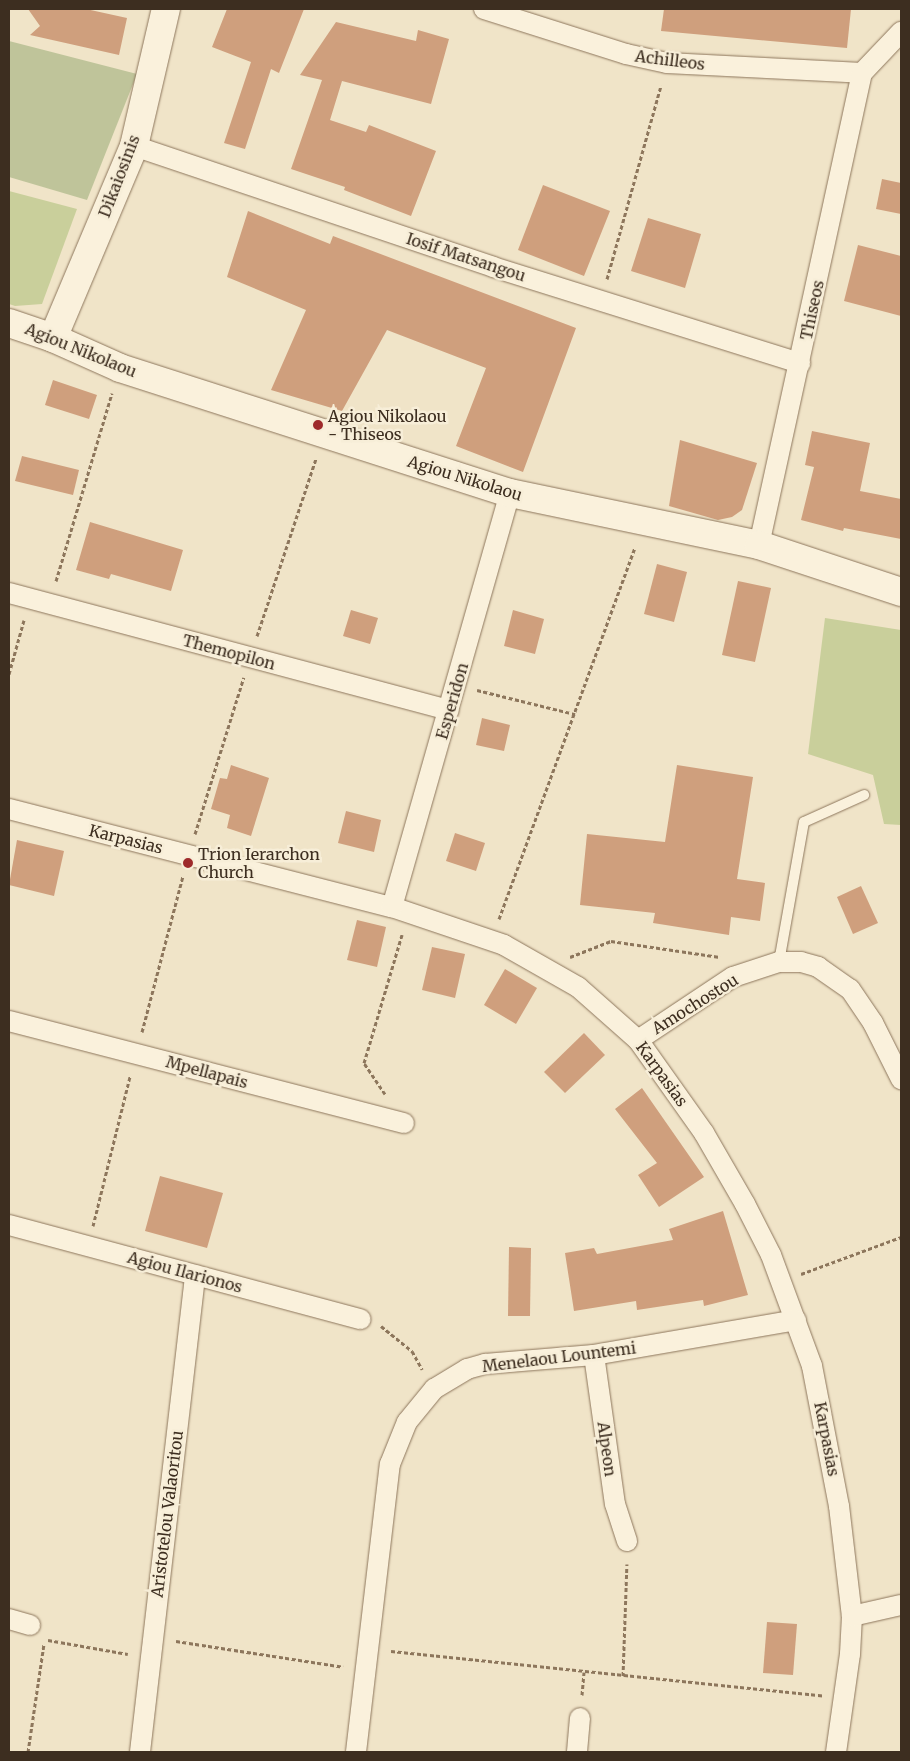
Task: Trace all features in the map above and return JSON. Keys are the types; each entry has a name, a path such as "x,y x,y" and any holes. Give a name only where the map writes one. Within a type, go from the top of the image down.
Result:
{"street":[{"name":"Dikaiosinis","path":"53,338 134,146 166,9"},
{"name":"Achilleos","path":"484,9 626,54 667,63 862,74"},
{"path":"862,74 901,32"},
{"name":"Thiseos","path":"759,545 862,74"},
{"name":"Iosif Matsangou","path":"134,146 600,301 800,363"},
{"name":"Agiou Nikolaou","path":"9,323 53,338 120,368 510,493 759,545 901,592"},
{"name":"Esperidon","path":"401,910 449,710 510,493"},
{"name":"Themopilon","path":"9,593 449,710"},
{"name":"Karpasias","path":"9,809 401,910 491,941 546,967 607,1011 638,1040 704,1133 749,1213 781,1281 812,1366 829,1448 852,1616 844,1698 836,1752"},
{"name":"Amochostou","path":"638,1040 733,977 780,962 800,962 818,967 850,989 874,1023 901,1079"},
{"name":"Mpellapais","path":"9,1021 404,1123"},
{"name":"Agiou Ilarionos","path":"9,1225 361,1319"},
{"name":"Aristotelou Valaoritou","path":"140,1752 195,1275"},
{"name":"Menelaou Lountemi","path":"356,1752 390,1464 407,1422 434,1389 467,1369 485,1364 594,1356 796,1320"},
{"name":"Alpeon","path":"594,1356 615,1504 628,1541"},
{"path":"852,1616 901,1606"},
{"path":"9,1619 30,1625"},
{"path":"577,1752 580,1718"}],"lane":[{"path":"780,962 804,822 864,795"}],"path":[{"path":"600,301 667,63"},
{"path":"49,604 120,368"},
{"path":"491,941 644,522"},
{"path":"9,674 30,598"},
{"path":"457,685 574,714"},
{"path":"401,910 364,1063 404,1123"},
{"path":"546,967 611,941 723,957"},
{"path":"781,1281 901,1237"},
{"path":"361,1319 394,1333 412,1351 434,1389"},
{"path":"623,1676 628,1541"},
{"path":"153,1637 366,1670"},
{"path":"28,1752 44,1639 151,1658"},
{"path":"368,1649 844,1698"}],"green space":[{"path":"9,41 137,74 87,200 9,177"},
{"path":"9,191 77,209 42,304 15,306 9,304"},
{"path":"825,618 901,630 901,825 884,824 873,775 808,754"}],"building":[{"path":"28,9 86,9 127,18 119,55 30,35 40,26"},
{"path":"227,9 304,9 279,73 271,69 245,149 224,143 251,62 212,47"},
{"path":"664,9 851,9 847,48 661,31"},
{"path":"336,22 416,41 418,30 449,39 431,104 342,81 330,120 366,132 369,125 436,151 411,216 344,190 345,187 291,169 322,80 300,75"},
{"path":"882,179 901,183 901,214 876,209"},
{"path":"543,185 610,211 584,276 518,250"},
{"path":"248,211 330,244 333,236 576,328 523,472 456,446 486,368 387,330 342,411 271,390 306,310 227,277"},
{"path":"648,218 701,234 685,288 631,271"},
{"path":"858,245 901,256 901,316 844,301"},
{"path":"53,380 97,395 89,419 45,405"},
{"path":"812,431 870,443 860,491 901,499 901,539 844,528 843,531 801,520 814,467 805,465"},
{"path":"680,440 757,463 742,510 732,517 718,520 669,506"},
{"path":"22,456 79,470 73,495 15,481"},
{"path":"90,522 183,550 171,591 111,574 109,579 76,570"},
{"path":"657,564 687,572 674,622 644,614"},
{"path":"738,581 771,588 755,662 722,655"},
{"path":"351,610 378,618 370,644 343,636"},
{"path":"513,610 544,619 535,654 504,646"},
{"path":"482,718 510,725 504,751 476,745"},
{"path":"231,765 269,778 251,836 227,828 230,815 211,809 220,778 227,779"},
{"path":"677,765 753,777 737,879 765,883 760,921 731,917 729,935 653,923 655,913 580,905 587,834 665,842"},
{"path":"346,811 381,820 374,852 338,843"},
{"path":"455,833 485,843 476,871 446,861"},
{"path":"17,840 64,851 54,896 9,885"},
{"path":"861,886 878,923 853,934 837,897"},
{"path":"357,920 386,927 377,967 347,960"},
{"path":"432,947 465,954 455,998 422,990"},
{"path":"505,969 537,988 516,1024 484,1005"},
{"path":"584,1033 605,1055 565,1093 544,1072"},
{"path":"642,1088 704,1177 659,1207 638,1175 657,1163 615,1109"},
{"path":"160,1176 223,1193 207,1248 145,1231"},
{"path":"723,1211 748,1295 704,1306 703,1300 637,1310 636,1301 574,1311 565,1253 594,1248 597,1254 673,1240 669,1229"},
{"path":"509,1247 531,1248 530,1316 508,1316"},
{"path":"767,1622 797,1624 793,1675 763,1673"}],"place":[{"name":"Agiou Nikolaou - Thiseos","path":"318,425"},
{"name":"Trion Ierarchon Church","path":"188,863"}]}
